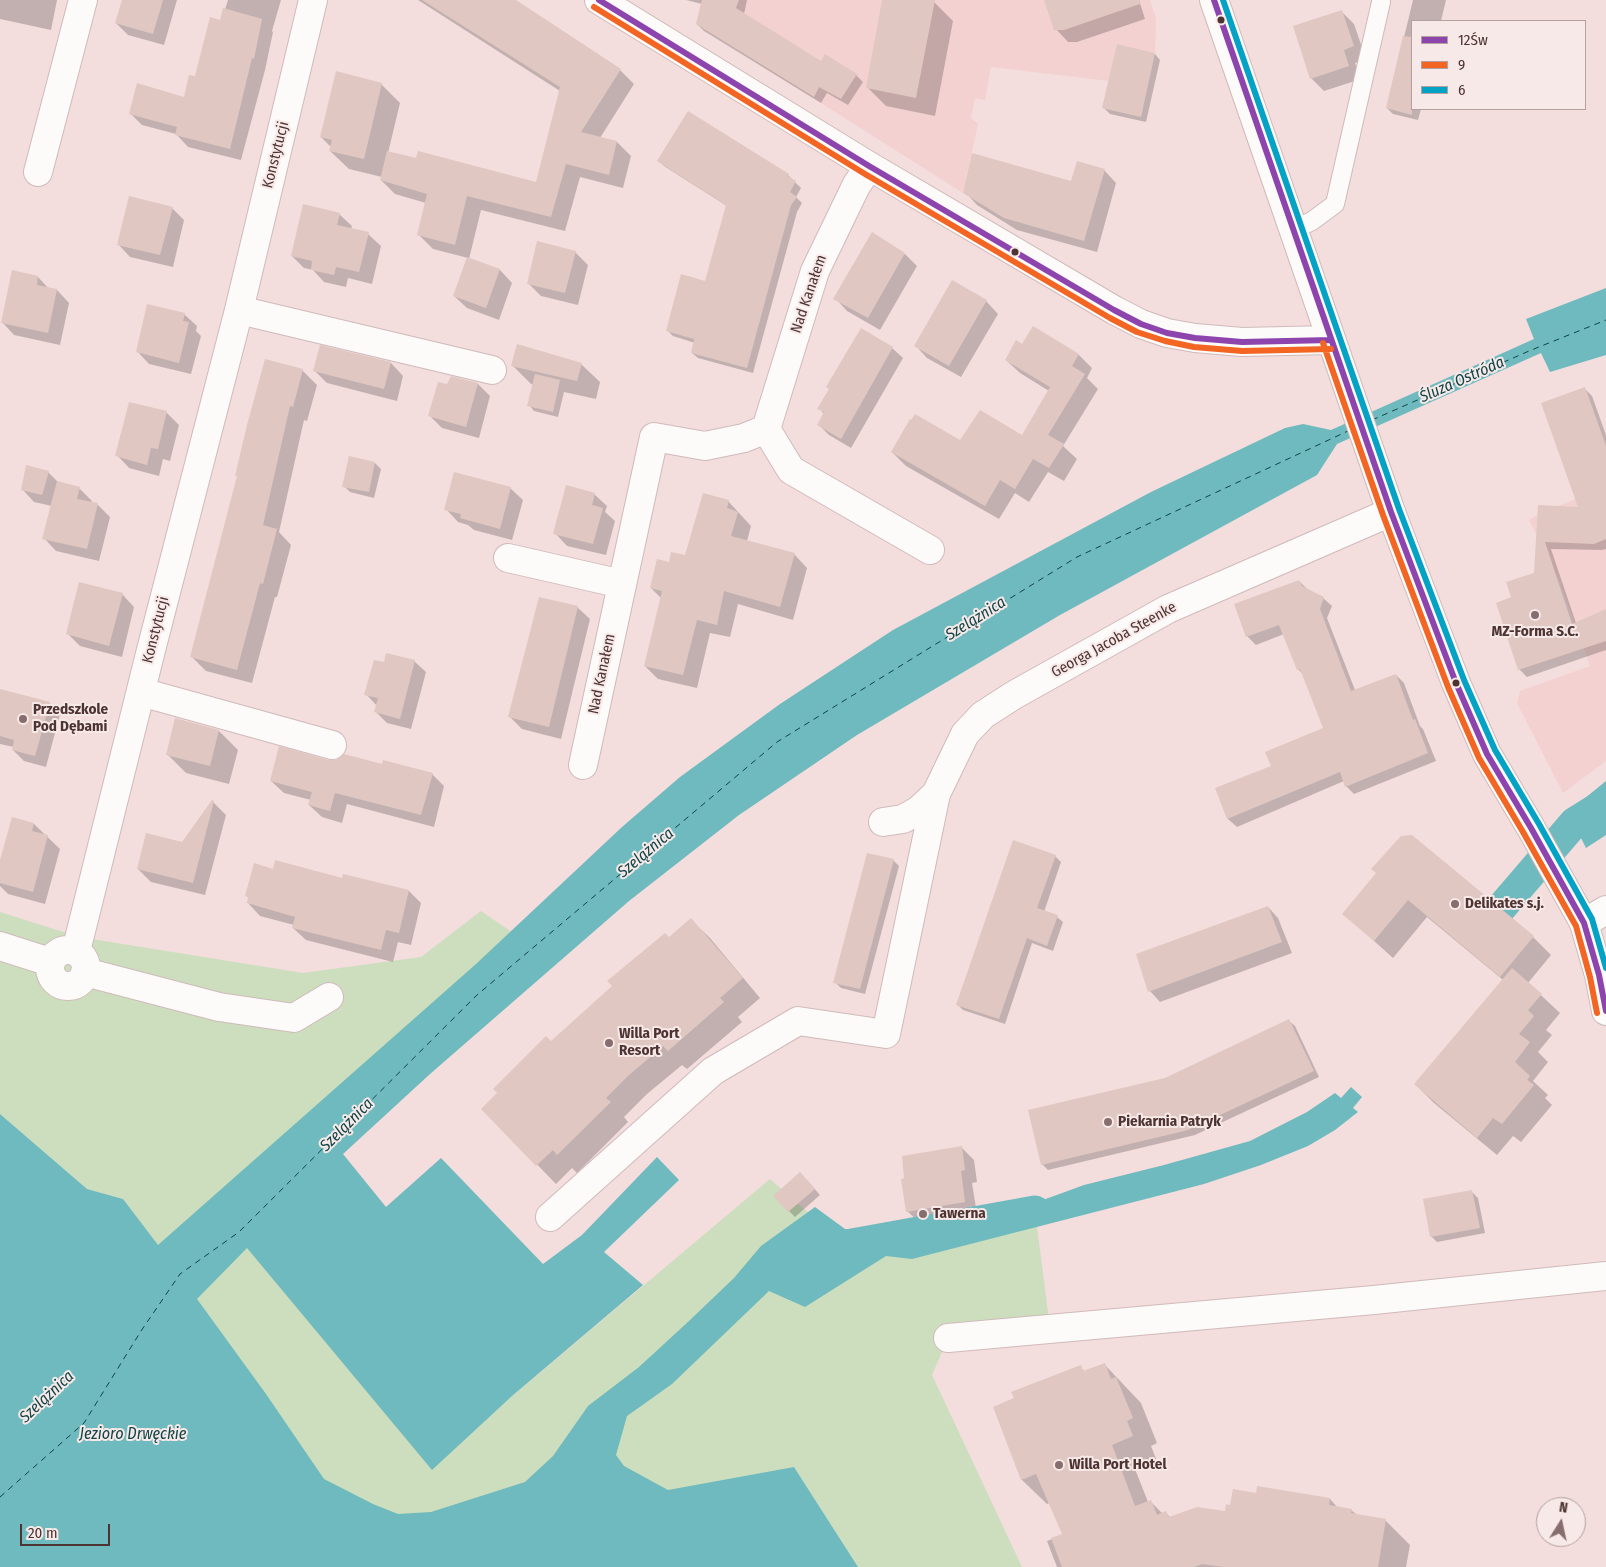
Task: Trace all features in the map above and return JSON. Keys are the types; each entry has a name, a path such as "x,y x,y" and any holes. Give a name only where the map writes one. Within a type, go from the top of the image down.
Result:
{"street":[{"path":"38,172 83,0"},
{"name":"Konstytucji","path":"81,962 141,692 239,310 313,0"},
{"path":"599,0 869,166 1141,324 1167,333 1195,338 1242,342 1331,340"},
{"path":"1214,0 1387,502 1456,683 1483,745 1559,876 1595,917 1599,975 1606,1011"},
{"name":"Nad Kanałem","path":"582,765 654,437 705,446 744,438 766,429 815,271 856,186 869,166"},
{"path":"239,310 492,370"},
{"path":"766,429 791,470 930,550"},
{"name":"Georga Jacoba Steenke","path":"883,822 903,819 919,810 936,794 965,734 983,715 1006,700 1168,608 1387,502"},
{"path":"508,558 622,584"},
{"path":"141,692 332,745"},
{"path":"550,1217 713,1071 798,1021 886,1034 936,794"},
{"path":"0,946 50,962 58,952 70,950 81,962 219,1007 294,1018 330,997"},
{"path":"948,1338 1383,1299 1606,1276"}],"lane":[{"path":"1293,230 1312,221 1335,204 1381,2"}],"shaded area":[{"path":"702,0 1150,0 1156,19 1155,53 1117,44 1109,81 991,67 985,100 975,98 971,118 978,124 963,193 696,24"},
{"path":"1606,487 1606,761 1563,793 1517,703 1520,691 1590,666 1559,581 1529,520 1541,513"}],"green space":[{"path":"481,911 534,947 240,1232 479,1424 770,1179 845,1245 1035,1211 1050,1328 948,1338 932,1375 1022,1567 858,1567 794,1467 714,1547 0,1567 123,1199 87,1189 0,1114 0,912 79,937 303,973 421,957"}],"water":[{"path":"1606,288 1606,355 1550,372 1541,353 1337,444 1317,475 1060,615 857,735 739,815 629,901 430,1074 343,1154 386,1207 441,1158 543,1264 582,1235 657,1157 679,1180 604,1252 643,1285 512,1396 432,1470 247,1248 197,1299 266,1394 324,1479 373,1504 398,1514 431,1512 525,1482 553,1456 588,1406 639,1367 689,1321 734,1278 761,1246 815,1207 845,1229 879,1229 883,1245 978,1227 1002,1215 1084,1185 1250,1141 1307,1112 1335,1093 1341,1098 1351,1087 1362,1097 1353,1108 1358,1112 1335,1130 1308,1146 1261,1165 1204,1184 912,1259 886,1256 805,1307 769,1291 672,1384 627,1416 616,1455 624,1466 668,1490 794,1467 858,1567 0,1567 0,1114 87,1189 123,1199 158,1245 476,964 622,827 680,777 780,704 893,630 1151,492 1285,428 1303,424 1331,430 1534,339 1526,319"},
{"path":"1606,781 1606,835 1586,848 1568,812"}],"building":[{"path":"122,0 163,0 153,34 115,23"},
{"path":"422,0 516,0 621,69 581,132 617,141 609,175 566,164 551,217 467,196 455,245 417,235 427,194 380,180 387,151 416,158 418,151 536,182 560,87"},
{"path":"702,0 739,0 736,8 821,61 825,54 857,74 841,99 819,87 814,97 696,24"},
{"path":"882,0 935,0 916,98 866,88"},
{"path":"1044,0 1139,0 1140,4 1064,30 1054,30"},
{"path":"223,8 262,19 254,59 252,58 230,149 175,135 177,127 129,114 137,83 184,97 189,75 195,76 210,17 220,20"},
{"path":"1342,10 1354,46 1344,50 1349,66 1310,79 1293,26"},
{"path":"1403,36 1411,37 1412,115 1386,108"},
{"path":"1117,44 1155,53 1141,117 1102,108"},
{"path":"336,71 382,83 364,159 329,151 332,140 320,137"},
{"path":"688,111 789,174 788,176 796,181 790,192 797,197 791,205 747,368 691,353 694,339 666,331 681,274 705,281 726,205 657,161"},
{"path":"972,153 1071,181 1077,161 1105,169 1084,241 1004,218 963,193"},
{"path":"129,196 173,207 160,255 117,245"},
{"path":"303,204 340,213 337,225 369,232 359,272 336,267 334,275 311,270 312,261 291,256"},
{"path":"872,232 905,253 868,318 833,299"},
{"path":"537,241 576,251 565,293 527,284"},
{"path":"467,257 500,269 486,308 453,296"},
{"path":"12,270 38,276 37,285 57,289 48,333 1,323"},
{"path":"952,280 987,300 949,366 914,346"},
{"path":"147,304 185,313 183,321 189,322 179,363 136,352"},
{"path":"1033,326 1079,354 1072,366 1085,374 1048,435 1064,444 1049,468 1033,459 1015,489 1000,480 985,506 891,452 910,419 915,414 960,440 980,410 1022,435 1050,387 1005,360 1016,340 1022,344"},
{"path":"861,328 893,347 841,439 817,425 824,412 817,409 829,389 826,387"},
{"path":"517,344 582,363 577,381 511,366"},
{"path":"320,345 391,362 384,389 313,371"},
{"path":"265,359 303,369 293,407 290,406 263,525 277,529 263,584 260,583 237,670 190,657"},
{"path":"535,374 560,380 553,412 527,406"},
{"path":"451,376 478,383 466,427 428,416 438,382 447,384"},
{"path":"1585,387 1606,446 1606,539 1594,544 1545,542 1572,624 1606,609 1606,641 1518,670 1496,603 1511,597 1506,582 1534,573 1538,505 1578,507 1541,403"},
{"path":"129,402 167,411 158,449 151,448 147,465 115,456"},
{"path":"349,456 375,462 369,492 342,487"},
{"path":"26,465 49,471 42,495 21,490"},
{"path":"454,472 511,487 500,529 460,518 461,514 444,510"},
{"path":"57,481 80,487 77,499 98,503 87,549 42,539"},
{"path":"566,485 595,493 592,505 603,508 593,544 553,534"},
{"path":"703,493 729,500 727,508 738,512 731,536 795,553 780,607 724,591 717,625 697,620 683,675 644,666 662,591 650,588 657,559 669,562 671,552 685,555"},
{"path":"1299,580 1302,586 1324,597 1320,609 1351,691 1396,674 1413,720 1415,719 1428,753 1345,787 1340,772 1227,819 1215,788 1271,766 1265,752 1323,728 1300,669 1297,670 1279,625 1246,637 1234,604"},
{"path":"79,582 123,593 109,646 66,634"},
{"path":"539,597 578,606 549,727 508,717"},
{"path":"386,653 415,660 400,719 374,712 378,698 364,695 374,660 384,662"},
{"name":"Przedszkole Pod Dębami","path":"0,689 50,702 35,756 12,750 14,740 0,736"},
{"path":"175,718 219,730 210,766 166,755"},
{"path":"279,746 328,760 336,760 344,754 382,764 383,760 433,773 421,815 335,793 330,811 308,805 312,792 270,781"},
{"path":"212,800 214,801 193,883 137,869 146,833 182,842"},
{"path":"12,817 34,823 32,831 48,835 33,892 0,883 0,860"},
{"name":"Delikates s.j.","path":"1412,835 1534,936 1500,977 1408,900 1374,941 1342,914 1376,873 1371,869 1401,836"},
{"path":"1013,840 1056,855 1037,908 1058,915 1047,946 1027,938 999,1019 956,1005"},
{"path":"867,853 894,859 860,989 833,983"},
{"path":"275,860 342,878 343,874 409,890 399,933 386,930 381,950 292,928 295,917 247,903 248,897 245,896 254,863 273,869"},
{"path":"1268,906 1282,942 1148,992 1136,954"},
{"name":"Willa Port Resort","path":"691,918 743,978 720,998 724,1002 668,1051 663,1046 628,1076 606,1098 611,1102 557,1155 553,1150 536,1166 481,1109 497,1093 493,1089 546,1036 551,1041 612,986 607,981 665,933 669,937"},
{"path":"1512,968 1542,994 1528,1010 1534,1016 1519,1034 1530,1042 1515,1062 1530,1076 1527,1080 1534,1085 1502,1124 1493,1118 1477,1138 1414,1084"},
{"path":"1289,1019 1314,1071 1188,1130 1041,1165 1028,1110 1165,1078"},
{"path":"962,1146 965,1170 961,1171 965,1202 906,1212 901,1179 904,1178 902,1156"},
{"path":"800,1172 815,1189 788,1212 773,1196"},
{"path":"1472,1190 1480,1228 1430,1237 1423,1199"},
{"name":"Willa Port Hotel","path":"1105,1363 1111,1379 1116,1377 1133,1418 1127,1421 1133,1436 1112,1445 1135,1506 1151,1500 1157,1515 1166,1511 1169,1517 1197,1507 1225,1511 1226,1504 1230,1505 1233,1489 1256,1493 1257,1486 1330,1498 1329,1505 1352,1509 1351,1513 1386,1519 1378,1567 1224,1567 1202,1564 1194,1567 1062,1567 1051,1538 1062,1534 1036,1474 1021,1480 993,1407 1014,1398 1011,1392 1081,1365 1083,1371"}],"waterway":[{"path":"1501,908 1574,823 1606,803"},
{"path":"841,1246 1035,1211"}],"ferry route":[{"path":"1372,420 1529,351 1606,320"},
{"path":"0,1497 84,1423 141,1331 180,1274 239,1232 477,995 777,742 1077,557 1348,431"}],"transit line":[{"name":"12Św","path":"599,0 869,166 1141,324 1167,333 1195,338 1242,342 1331,340"},
{"name":"12Św","path":"1214,0 1391,512 1456,683 1487,754 1584,923 1599,975 1606,1011"},
{"name":"6","path":"1223,0 1399,509 1464,680 1495,750 1592,919 1606,968"},
{"name":"9","path":"594,7 865,174 1137,332 1165,341 1194,347 1242,351 1331,349"},
{"name":"9","path":"1323,343 1383,515 1448,687 1479,758 1576,926 1590,977 1597,1013"}],"place":[{"name":"MZ-Forma S.C.","path":"1535,615"},
{"name":"Przedszkole Pod Dębami","path":"23,719"},
{"name":"Delikates s.j.","path":"1455,904"},
{"name":"Willa Port Resort","path":"609,1043"},
{"name":"Piekarnia Patryk","path":"1108,1122"},
{"name":"Tawerna","path":"923,1214"},
{"name":"Willa Port Hotel","path":"1059,1465"}],"water label":[{"name":"Śluza Ostróda","path":"1462,380"},
{"name":"Szelążnica","path":"976,619"},
{"name":"Szelążnica","path":"646,853"},
{"name":"Szelążnica","path":"347,1125"},
{"name":"Szelążnica","path":"47,1397"},
{"name":"Jezioro Drwęckie","path":"133,1435"}]}
